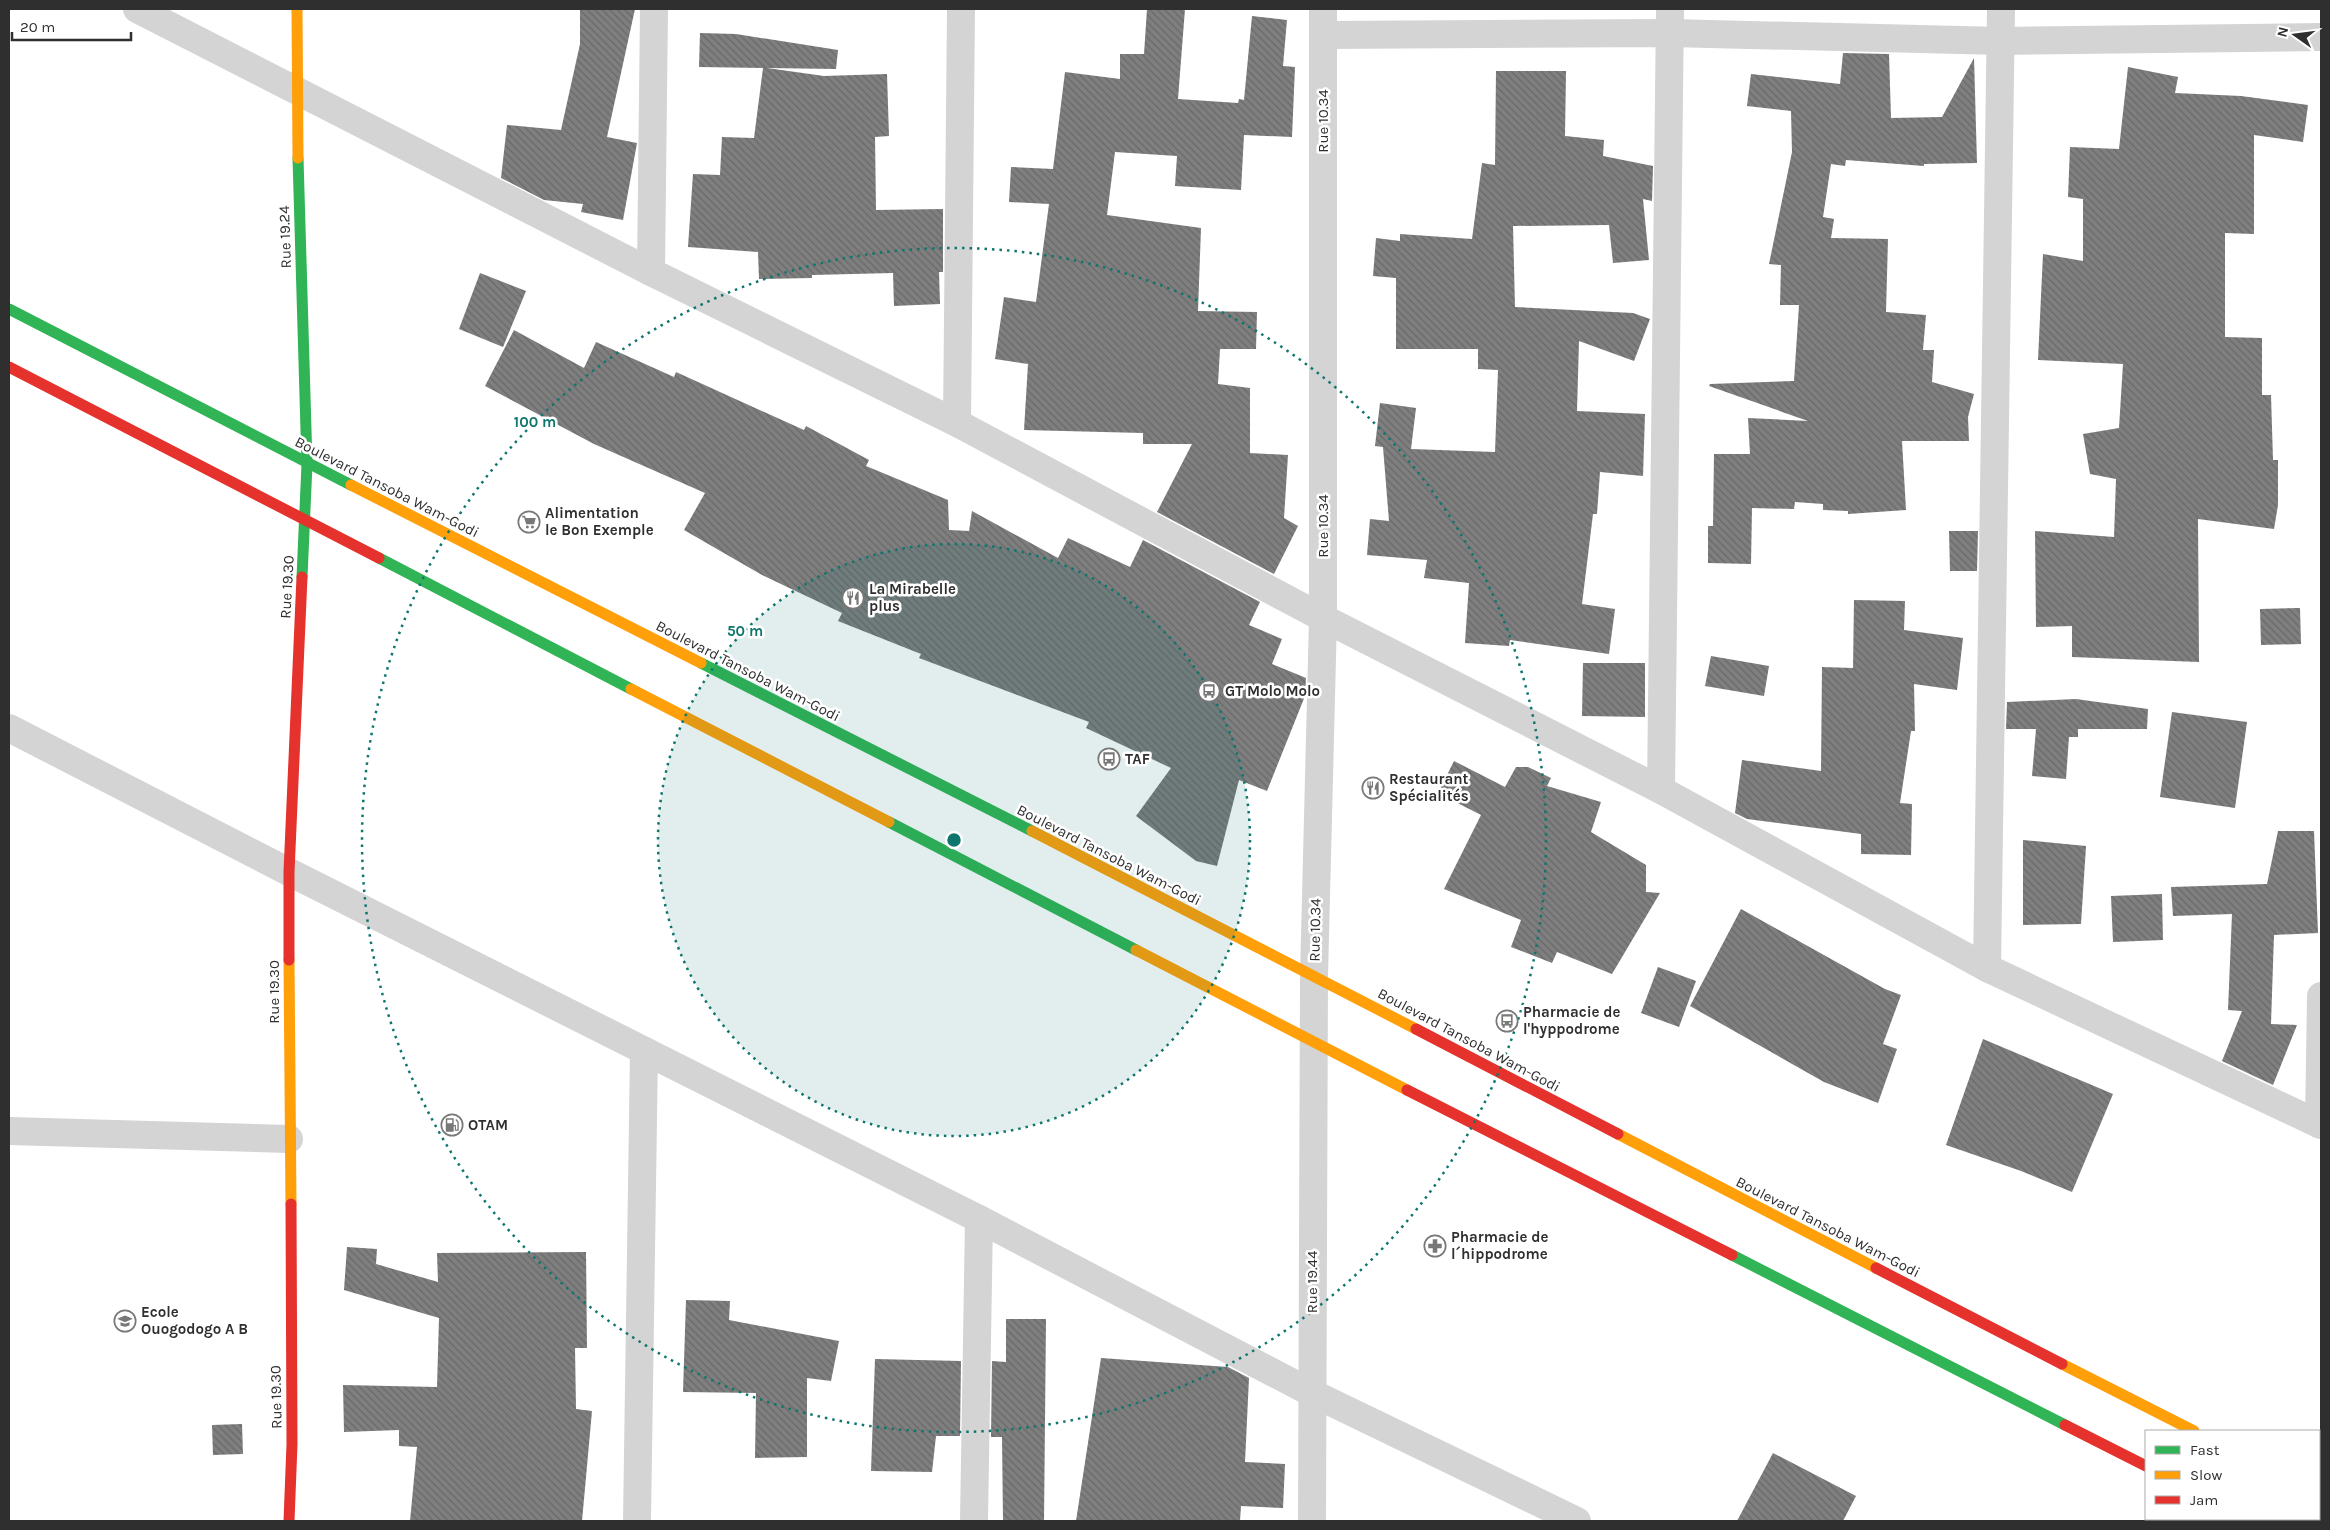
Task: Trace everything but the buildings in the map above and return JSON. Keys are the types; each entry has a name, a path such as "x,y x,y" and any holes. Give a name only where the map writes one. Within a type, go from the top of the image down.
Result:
{"main road":[{"name":"Rue 19.24","path":"297,9 296,90 308,464"},
{"name":"Boulevard Tansoba Wam-Godi","path":"9,308 308,464 1314,976 1980,1323 2192,1430"},
{"path":"9,367 1313,1042 2145,1465"},
{"name":"Rue 19.30","path":"289,1521 292,1434 289,872 308,464"}],"street":[{"path":"137,9 651,272 957,422 1323,618 1661,790 1987,968 2320,1124 2321,996"},
{"path":"651,272 654,9"},
{"path":"957,422 961,9"},
{"path":"1987,968 2001,9"},
{"path":"1661,790 1670,21"},
{"path":"1323,22 1670,21 2001,41 2321,37"},
{"name":"Rue 10.34","path":"1313,1042 1323,618 1323,22"},
{"path":"9,728 289,872 979,1219 1312,1393 1577,1521"},
{"name":"Rue 19.44","path":"1312,1521 1313,1042"},
{"path":"637,1521 644,1051"},
{"path":"9,1131 289,1139"},
{"path":"974,1521 979,1219"}],"traffic: fast":[{"path":"298,158 307,464 302,577"},
{"path":"9,309 351,485"},
{"path":"379,558 631,689"},
{"path":"701,663 1032,831"},
{"path":"889,822 1136,950"},
{"path":"1732,1255 2065,1425"}],"traffic: slow":[{"path":"297,9 298,158"},
{"path":"351,485 701,663"},
{"path":"631,689 889,822"},
{"path":"1032,831 1416,1029"},
{"path":"1136,950 1407,1090"},
{"path":"289,960 291,1204"},
{"path":"1618,1134 1876,1268"},
{"path":"2062,1364 2192,1430"}],"traffic: jam":[{"path":"9,367 379,558"},
{"path":"289,960 289,872 302,577"},
{"path":"1416,1029 1618,1134"},
{"path":"1407,1090 1732,1255"},
{"path":"289,1521 292,1444 291,1204"},
{"path":"1876,1268 2062,1364"},
{"path":"2065,1425 2145,1465"}],"place":[{"name":"Alimentation le Bon Exemple","path":"529,522"},
{"name":"La Mirabelle plus","path":"853,598"},
{"name":"GT Molo Molo","path":"1209,691"},
{"name":"TAF","path":"1109,759"},
{"name":"Restaurant Spécialités","path":"1373,788"},
{"name":"Pharmacie de l'hyppodrome","path":"1507,1021"},
{"name":"OTAM","path":"452,1125"},
{"name":"Pharmacie de l´hippodrome","path":"1435,1246"},
{"name":"Ecole Ouogodogo A B","path":"125,1321"}]}
